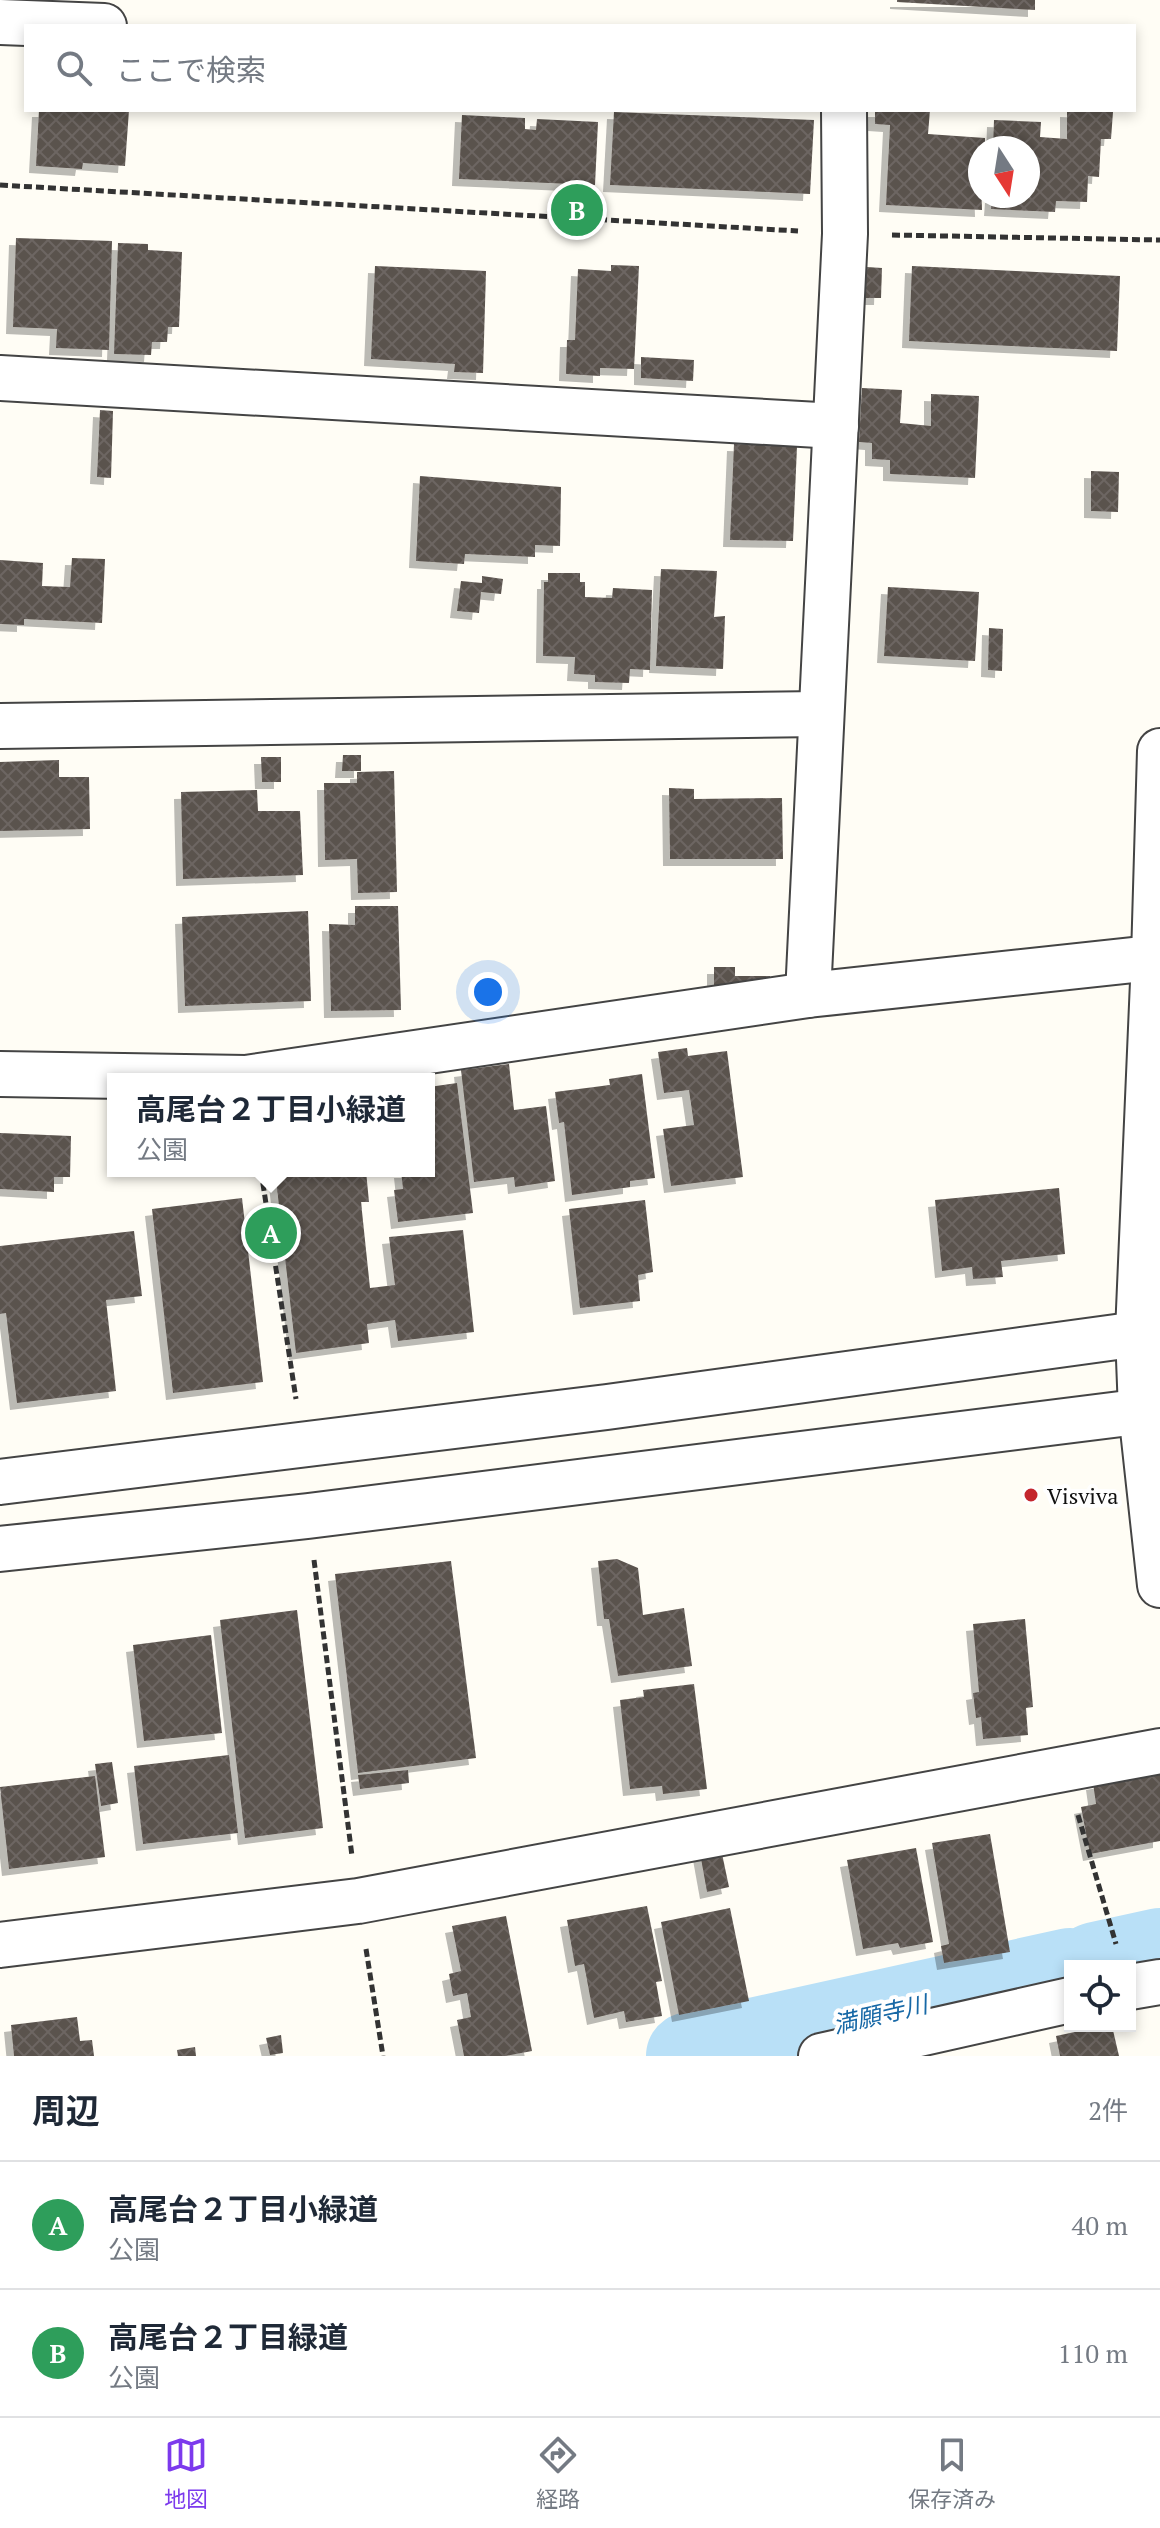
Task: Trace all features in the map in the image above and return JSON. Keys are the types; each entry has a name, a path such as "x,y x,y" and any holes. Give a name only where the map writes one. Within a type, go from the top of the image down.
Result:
{"street":[{"path":"0,22 52,24"},
{"path":"808,995 845,234 844,112"},
{"path":"0,378 836,426"},
{"path":"0,726 820,714"},
{"path":"1160,751 1149,1332 1160,1585"},
{"path":"280,1073 808,995 1157,957"},
{"path":"0,1074 107,1076"},
{"path":"0,1482 607,1407 1149,1332"},
{"path":"0,1549 308,1516 1150,1410"},
{"path":"0,1945 358,1901 1160,1751"},
{"path":"1136,1986 1160,1982"},
{"path":"821,2056 1064,2001"}],"path":[{"path":"0,185 845,234 1160,240"},
{"path":"262,1177 303,1444"},
{"path":"308,1516 358,1901 383,2056"},
{"path":"1064,1768 1115,1937"}],"building":[{"path":"1035,0 1035,10 897,2"},
{"path":"39,112 129,112 125,166 83,163 82,169 36,166"},
{"path":"614,112 814,120 810,194 610,185"},
{"path":"875,112 930,112 928,134 968,137 968,208 982,210 886,205 890,125 875,124"},
{"path":"1067,112 1113,112 1111,139 1101,139 1099,177 1088,176 1087,202 1056,201 1055,212 991,209 1040,208 1040,137 1067,139"},
{"path":"462,115 525,118 525,129 536,130 537,119 598,122 595,185 459,179"},
{"path":"994,120 1041,122 1040,137 993,136"},
{"path":"16,238 112,241 109,350 56,348 57,329 13,327"},
{"path":"118,243 148,244 148,250 182,252 179,327 168,327 167,342 152,342 151,355 114,354"},
{"path":"611,265 639,266 634,369 600,368 600,376 566,374 567,340 575,340 578,269 611,271"},
{"path":"375,266 486,271 483,373 454,372 455,364 371,359"},
{"path":"912,266 1120,276 1117,351 909,341"},
{"path":"867,267 882,268 881,298 865,298"},
{"path":"641,357 694,360 693,381 641,378"},
{"path":"862,388 902,390 900,423 931,426 931,394 979,396 975,478 890,474 890,460 872,459 872,443 859,442"},
{"path":"100,410 113,411 111,478 97,477"},
{"path":"734,444 797,446 793,541 730,540"},
{"path":"1091,471 1119,472 1118,512 1091,511"},
{"path":"420,476 561,487 560,546 535,545 535,557 465,554 464,564 416,561"},
{"path":"72,558 105,559 102,623 24,619 24,625 0,624 0,560 43,563 42,586 70,587"},
{"path":"661,569 717,571 714,617 725,616 723,669 656,666"},
{"path":"548,573 580,573 580,582 585,582 585,597 612,598 613,588 652,590 650,670 630,669 629,683 595,682 595,675 574,674 575,657 543,656 544,582 548,582"},
{"path":"482,576 503,579 501,594 481,592 479,613 457,611 461,581 482,583"},
{"path":"888,587 979,592 975,661 884,656"},
{"path":"989,628 1003,629 1002,671 988,670"},
{"path":"343,755 361,755 361,771 342,771"},
{"path":"261,757 281,757 281,782 262,782"},
{"path":"59,760 59,777 89,777 90,829 0,831 0,762"},
{"path":"394,771 397,892 358,893 357,859 325,860 324,783 357,783 357,772"},
{"path":"669,788 694,789 694,799 782,798 783,859 670,859"},
{"path":"257,790 258,811 300,811 303,875 183,879 181,792"},
{"path":"355,906 398,906 401,1010 331,1011 329,924 355,925"},
{"path":"308,911 311,1001 185,1006 182,917"},
{"path":"714,967 735,967 735,976 770,976 770,982 714,990"},
{"path":"687,1048 688,1056 727,1051 743,1177 671,1186 663,1129 694,1125 689,1090 664,1093 658,1052"},
{"path":"509,1064 514,1110 546,1106 555,1181 515,1187 514,1177 474,1182 461,1070"},
{"path":"642,1074 655,1178 630,1181 630,1187 572,1195 564,1122 559,1123 555,1092 610,1085 609,1079"},
{"path":"457,1083 473,1213 398,1222 394,1190 403,1189 402,1177 435,1177 435,1086"},
{"path":"0,1133 71,1136 70,1177 54,1177 54,1192 0,1189"},
{"path":"276,1177 367,1177 369,1202 361,1202 370,1288 395,1285 389,1237 463,1230 474,1332 398,1341 395,1320 367,1324 369,1343 296,1353"},
{"path":"1059,1188 1065,1254 1001,1261 1003,1277 973,1279 972,1267 942,1271 935,1200"},
{"path":"242,1198 263,1382 173,1393 152,1209"},
{"path":"645,1200 653,1272 638,1275 640,1301 580,1308 569,1209"},
{"path":"134,1231 142,1296 106,1300 116,1391 17,1403 6,1313 0,1314 0,1246"},
{"path":"617,1559 638,1568 643,1615 684,1608 692,1666 618,1676 609,1619 604,1619 598,1561"},
{"path":"451,1561 476,1758 358,1773 335,1574"},
{"path":"297,1610 323,1828 245,1838 220,1620"},
{"path":"1025,1619 1033,1707 1026,1708 1028,1735 983,1739 981,1717 976,1718 973,1693 979,1692 973,1624"},
{"path":"211,1635 222,1733 144,1741 133,1645"},
{"path":"694,1684 707,1789 663,1794 662,1786 630,1789 620,1700 644,1697 643,1690"},
{"path":"229,1755 238,1833 143,1844 134,1766"},
{"path":"112,1762 118,1803 101,1806 95,1764"},
{"path":"408,1770 409,1783 360,1789 358,1775"},
{"path":"1160,1771 1160,1841 1090,1854 1081,1807 1096,1804 1093,1783"},
{"path":"95,1776 105,1857 9,1869 0,1787"},
{"path":"990,1834 1010,1952 944,1963 941,1946 949,1944 932,1843"},
{"path":"916,1848 933,1942 900,1948 898,1943 863,1949 847,1860"},
{"path":"721,1849 729,1887 707,1892 700,1853"},
{"path":"647,1906 662,1981 656,1982 662,2016 626,2022 624,2011 594,2018 584,1964 575,1966 567,1920"},
{"path":"730,1908 749,2001 679,2015 661,1922"},
{"path":"506,1916 532,2051 505,2056 464,2056 457,2020 471,2017 467,1993 453,1996 449,1974 461,1971 452,1926"},
{"path":"77,2017 80,2041 92,2040 94,2056 14,2056 11,2025"},
{"path":"1075,2032 1113,2032 1119,2056 1060,2056 1056,2036"},
{"path":"281,2035 283,2053 270,2055 266,2038"},
{"path":"195,2047 196,2056 178,2056 177,2050"}],"waterway":[{"name":"満願寺川","path":"1123,1960 1160,1952"},
{"name":"満願寺川","path":"690,2056 1064,1973"}],"place":[{"name":"高尾台２丁目緑道","path":"577,210"},
{"name":"高尾台２丁目小緑道","path":"271,1233"},
{"name":"Visviva","path":"1031,1495"}]}
